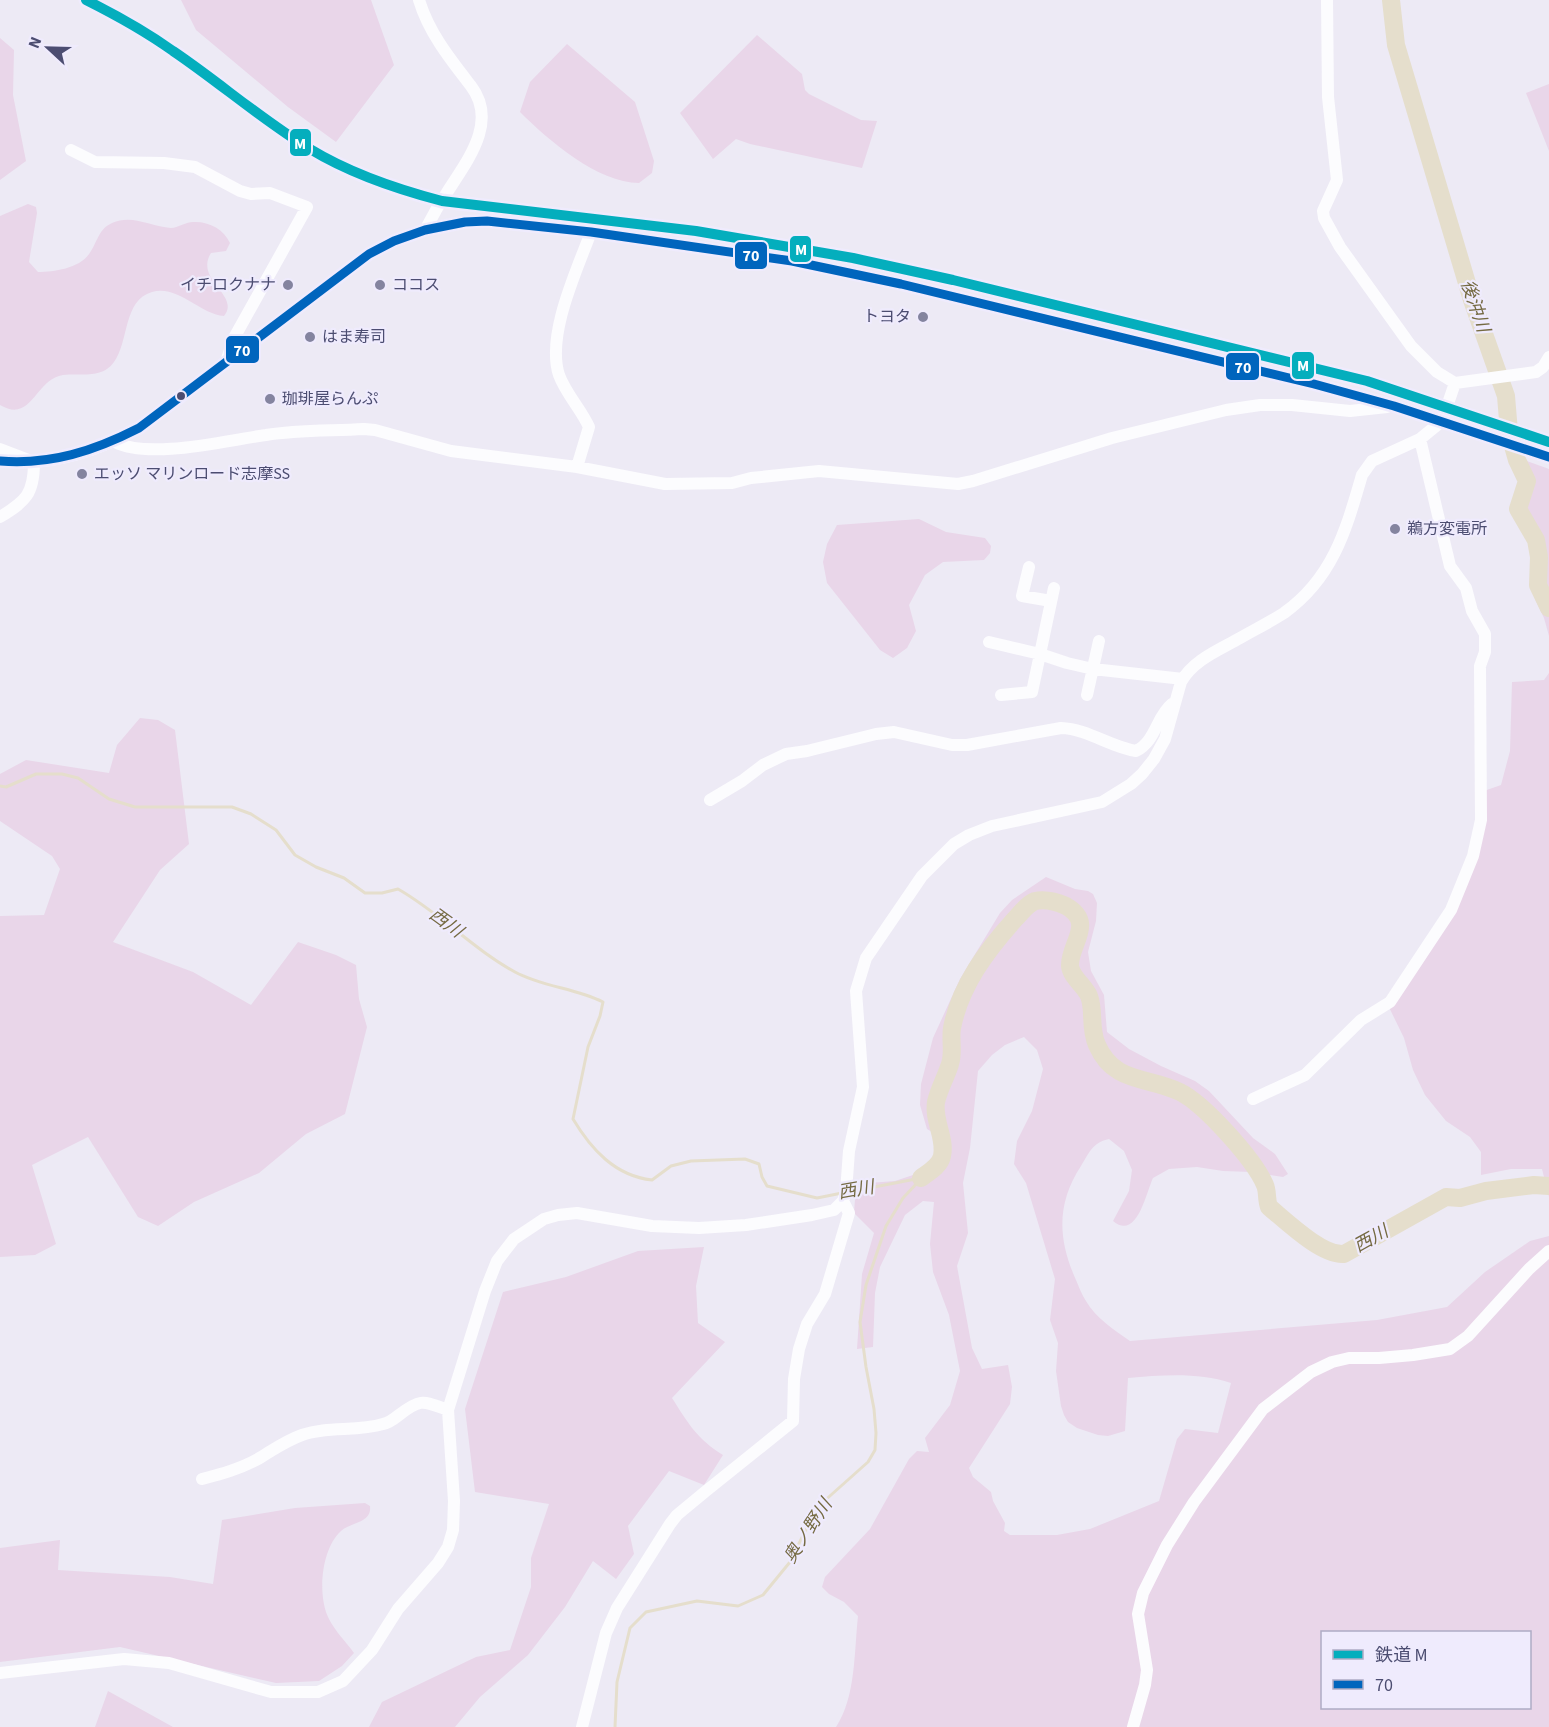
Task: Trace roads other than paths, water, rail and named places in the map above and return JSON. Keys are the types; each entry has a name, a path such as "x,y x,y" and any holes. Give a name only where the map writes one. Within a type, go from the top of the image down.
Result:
{"street":[{"path":"419,0 430,29 477,96 482,117 479,136 471,156 425,230"},
{"path":"1327,0 1328,97 1337,180 1323,211 1324,218 1340,248 1411,346 1437,372 1455,383 1536,372 1543,367 1549,357"},
{"path":"71,150 95,162 164,163 195,167 240,191 250,194 270,193 307,207 234,338 225,363"},
{"path":"0,461 34,462 70,457 88,453 115,442 139,428 357,262 394,241 425,230 465,222 511,222 591,232 792,261 867,277 1314,384 1394,406 1549,457"},
{"path":"577,467 589,427 568,394 559,373 555,350 560,322 591,232"},
{"path":"0,1672 101,1661 147,1660 169,1663 271,1692 318,1692 343,1681 367,1656 398,1609 438,1563 448,1547 453,1530 454,1501 448,1410 497,1261 514,1239 544,1219 558,1215 577,1214 652,1227 699,1228 746,1225 834,1210 843,1201 846,1192 849,1151 864,1087 856,991 867,958 922,876 954,844 969,835 992,826 1102,802 1131,784 1154,759 1165,739 1183,679 1189,670 1200,661 1283,613 1303,596 1326,567 1342,538 1367,466 1372,461 1420,439 1442,422 1455,383"},
{"path":"115,442 125,447 172,448 267,434 364,429 451,451 577,467 665,484 732,483 751,478 819,471 958,484 1112,438 1226,410 1260,405 1292,405 1350,411 1394,406"},
{"path":"1253,1099 1305,1075 1361,1020 1390,1002 1451,910 1473,856 1481,820 1480,666 1485,652 1485,634 1472,611 1466,588 1450,567 1420,439"},
{"path":"0,448 34,462"},
{"path":"0,517 26,500 34,474 34,462"},
{"path":"1029,567 1022,596 1051,601"},
{"path":"1001,695 1032,692 1054,588"},
{"path":"1087,695 1100,641"},
{"path":"989,642 1093,669 1183,679"},
{"path":"710,800 763,765 786,754 876,734 894,732 967,745 1061,728 1074,729 1126,750 1136,751 1148,743 1166,708 1175,702"},
{"path":"582,1727 606,1633 613,1616 648,1556 670,1524 692,1503 793,1421 794,1379 799,1349 807,1324 825,1294 849,1213 843,1201"},
{"path":"1133,1727 1147,1670 1138,1614 1143,1593 1167,1545 1194,1502 1263,1409 1311,1372 1332,1362 1349,1358 1413,1355 1450,1349 1468,1336 1529,1269 1549,1251"},
{"path":"202,1479 232,1471 256,1460 283,1442 304,1434 323,1430 372,1427 388,1423 414,1403 427,1402 448,1410"}],"waterway":[{"name":"後沖川","path":"1391,0 1396,45 1472,300 1506,396 1509,432 1517,460 1527,481 1518,509 1536,540 1539,557 1538,585 1549,608"},
{"name":"西川","path":"0,786 6,787 36,774 62,774 78,778 109,799 135,807 232,807 251,814 276,830 295,855 316,867 344,878 365,893 382,893 398,889 485,953 515,972 603,1002 588,1047 573,1119 588,1141 615,1167 652,1180 671,1166 691,1161 745,1159 759,1164 767,1186 817,1198 842,1193"},
{"name":"西川","path":"921,1178 937,1166 942,1156 936,1102 951,1060 952,1028 961,998 976,969 1005,931 1029,904 1043,900 1066,906 1079,919 1079,934 1070,966 1089,996 1095,1038 1104,1058 1122,1073 1180,1092 1202,1108 1240,1147 1259,1174 1266,1188 1269,1207 1315,1244 1335,1253 1344,1254 1446,1197 1460,1198 1486,1191 1534,1185 1549,1186"},
{"name":"西川","path":"848,1192 921,1178"},
{"name":"奥ノ野川","path":"615,1727 617,1682 630,1628 646,1612 697,1601 738,1606 763,1595 790,1562 812,1517 822,1503 868,1462 875,1450 874,1409 860,1322 866,1285 886,1226 903,1198 920,1180"}],"rail line":[{"name":"M","path":"86,0 162,44 310,149 374,180 408,191 442,201 696,231 853,258 953,280 1367,381 1549,442"}],"place":[{"name":"イチロクナナ","path":"288,285"},
{"name":"ココス","path":"380,285"},
{"name":"トヨタ","path":"923,317"},
{"name":"はま寿司","path":"310,337"},
{"name":"珈琲屋らんぷ","path":"270,399"},
{"name":"エッソ マリンロード志摩SS","path":"82,474"},
{"name":"鵜方変電所","path":"1395,529"}]}
